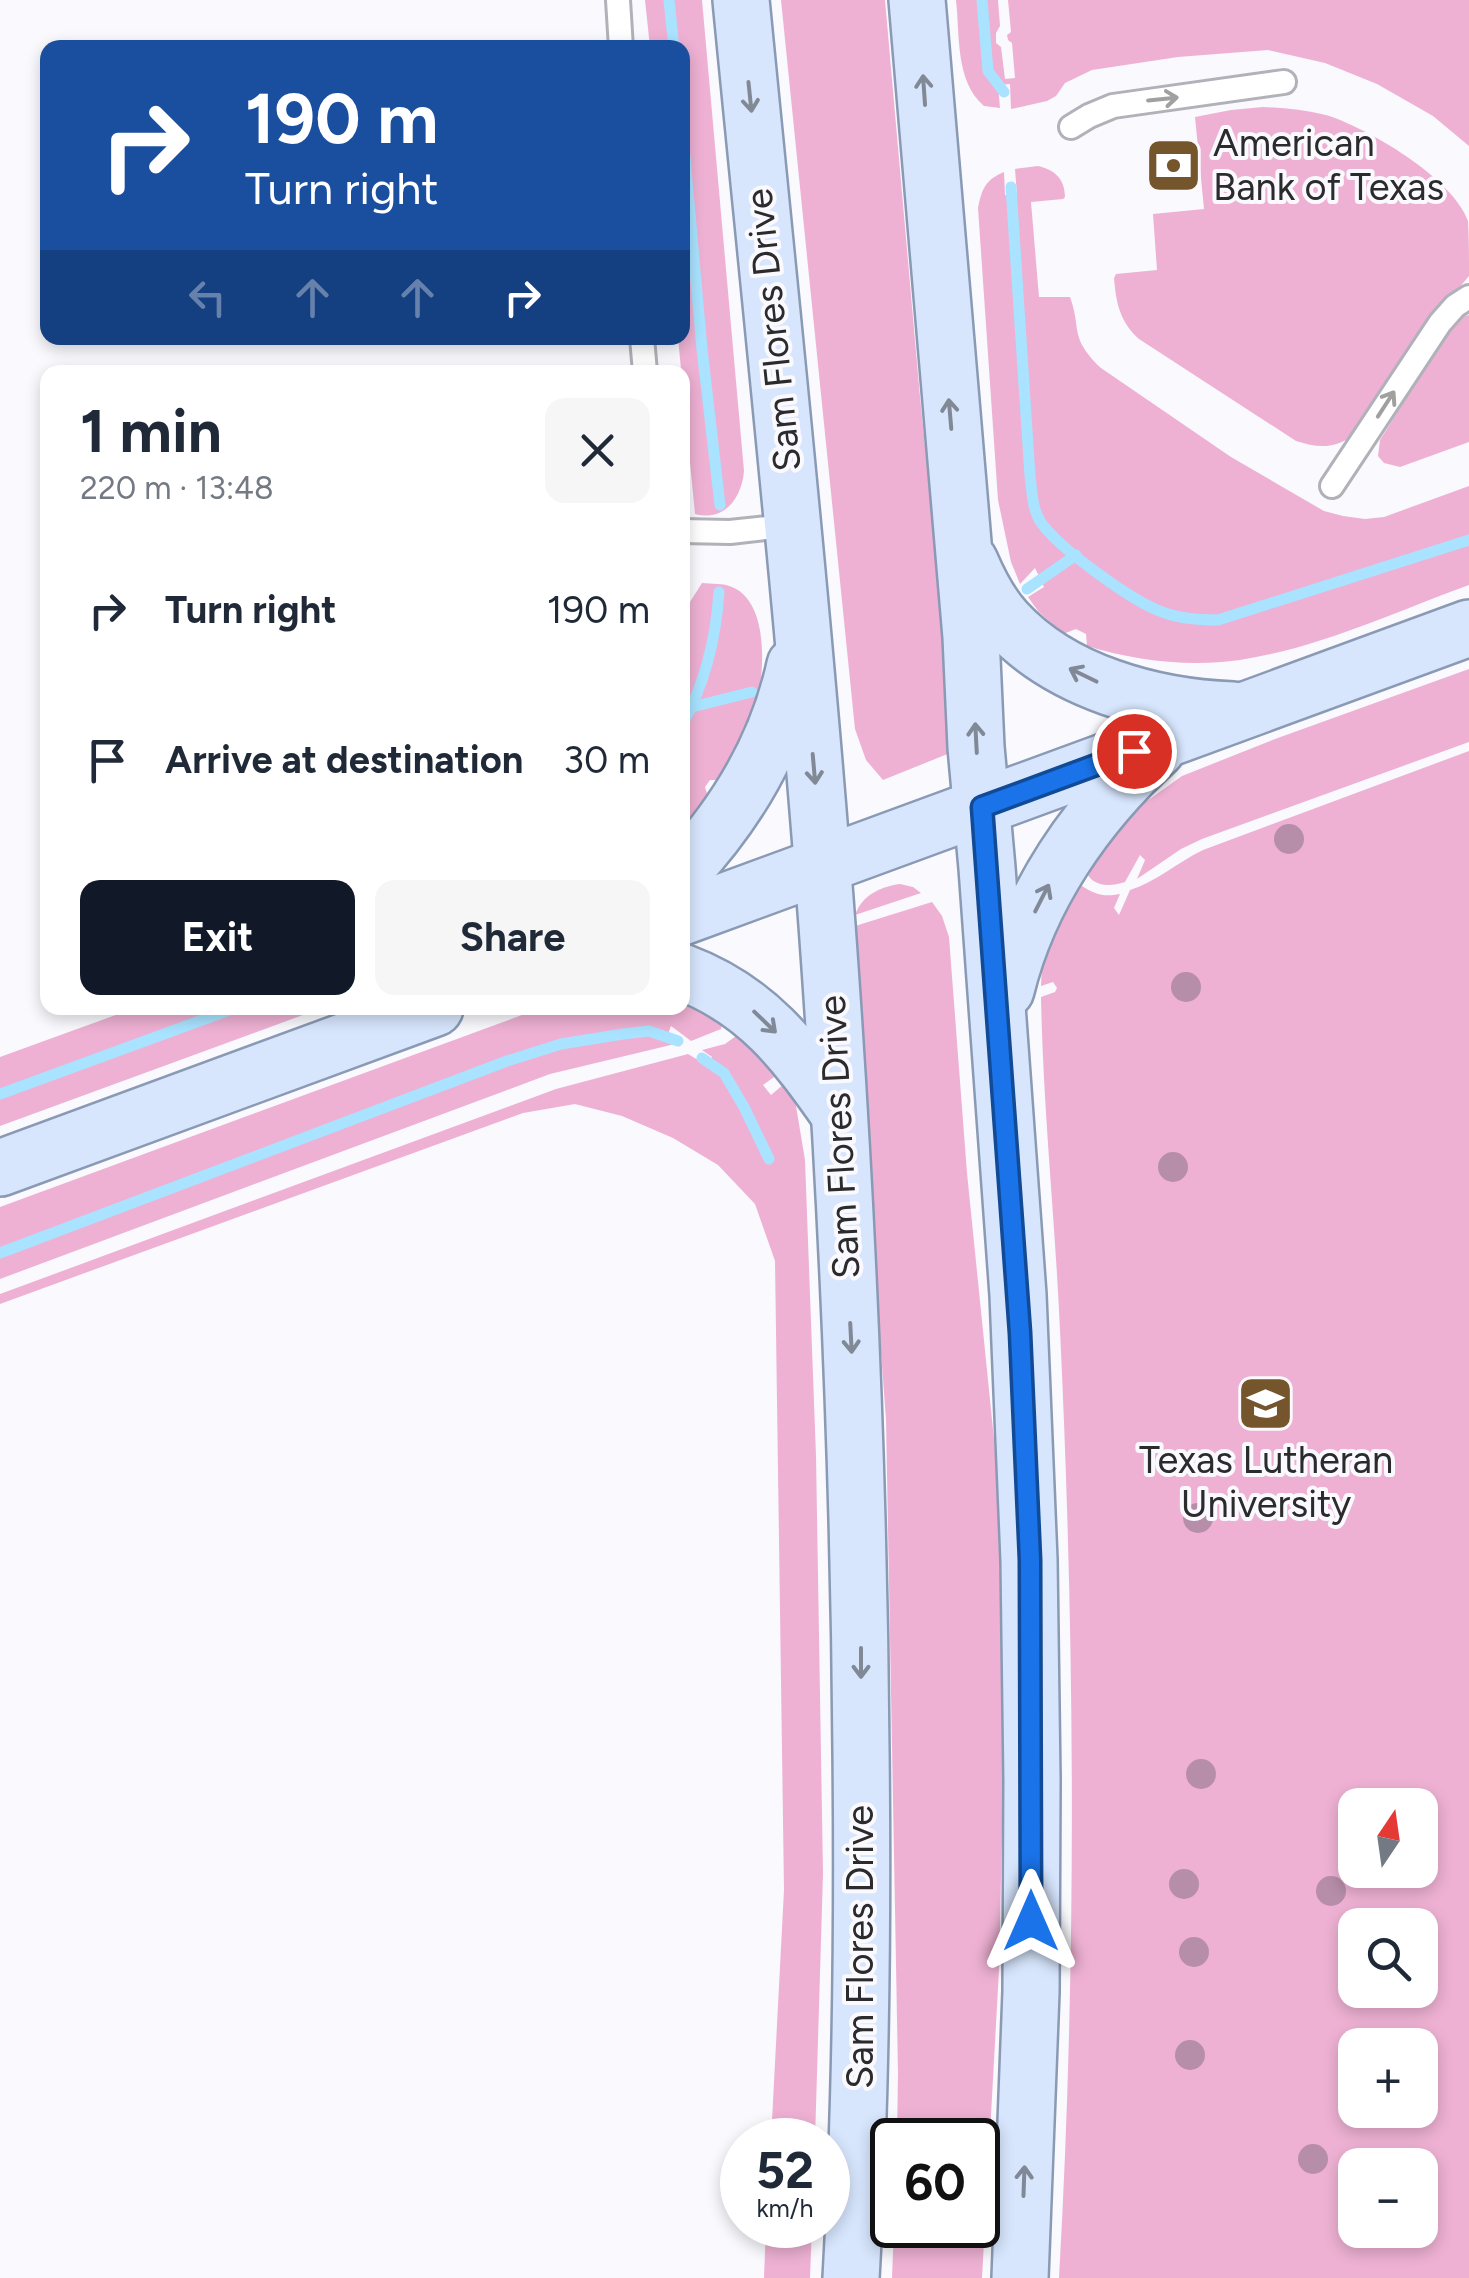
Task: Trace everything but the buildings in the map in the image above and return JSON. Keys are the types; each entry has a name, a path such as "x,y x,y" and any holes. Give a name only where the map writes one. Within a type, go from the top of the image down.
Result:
{"main road":[{"name":"Sam Flores Drive","path":"741,0 822,866 852,1363 861,1676 862,2014 851,2278"},
{"path":"917,0 971,636 1018,1295 1030,1560 1031,1992 1020,2278"},
{"path":"961,540 970,565 1005,621 1031,645 1061,664 1130,694 1206,709 1246,710"},
{"path":"690,914 1469,628"},
{"path":"690,862 719,828 760,766 791,682 802,632"},
{"path":"998,1022 1024,934 1058,868 1103,804 1170,737"},
{"path":"690,976 724,991 765,1021 808,1070 838,1114"},
{"path":"0,1168 415,1015"}],"lane":[{"path":"618,0 620,40"},
{"path":"1071,127 1112,106 1284,82"},
{"path":"1332,486 1440,323 1469,297"},
{"path":"690,531 730,532 792,525"}],"shaded area":[{"path":"645,0 702,0 744,471 740,490 730,506 705,516 695,514 690,462 690,365 681,365 679,345 690,345 690,40 649,40"},
{"path":"781,0 885,0 942,612 950,753 883,780 866,760 855,729"},
{"path":"956,0 998,0 1000,26 996,43 1001,47 1005,79 1015,78 1012,43 1007,35 1011,32 1008,0 1469,0 1469,146 1433,116 1377,84 1325,63 1268,50 1178,57 1092,70 1065,83 1047,101 1011,109 1010,84 998,85 1000,108 984,106 963,71"},
{"path":"1263,107 1326,115 1364,131 1428,172 1459,205 1468,221 1469,276 1436,315 1353,436 1332,445 1296,441 1139,339 1123,319 1116,296 1116,274 1157,270 1153,214 1204,209 1195,117"},
{"path":"1038,166 1058,176 1065,197 1031,202 1039,297 1070,297 1080,341 1101,368 1231,457 1324,511 1365,519 1384,517 1469,486 1469,585 1328,638 1221,662 1143,659 1087,646 1086,634 1076,629 1063,634 1038,611 1028,597 1044,587 1035,568 1020,584 1011,562 998,500 978,208 983,190 992,178 1004,172 1005,195 1017,195 1015,169"},
{"path":"1469,315 1469,442 1400,467 1384,463 1378,456 1380,440 1452,325"},
{"path":"702,583 732,587 744,595 759,624 762,660 755,708 724,780 710,780 705,787 709,800 690,825 690,602"},
{"path":"1469,669 1469,742 1202,839 1137,879 1145,860 1140,855 1125,882 1100,884 1086,873 1083,866 1103,842 1144,803 1182,776"},
{"name":"Texas Lutheran University","path":"1469,751 1469,2278 1059,2278 1069,2041 1071,1686 1060,1330 1041,997 1057,988 1053,982 1041,986 1042,964 1069,888 1082,886 1100,894 1120,894 1114,908 1119,915 1130,890 1203,850"},
{"path":"900,884 921,893 855,915 873,893"},
{"path":"932,902 949,937 967,1173 996,1459 1003,1783 991,2118 897,2118 886,1419 852,927"},
{"path":"690,999 724,1016 721,1029 691,1041 671,1026 667,1037 675,1044 550,1074 0,1279 0,1207 522,1015 690,1015"},
{"path":"116,1015 303,1015 0,1126 0,1057"},
{"path":"746,1034 781,1072 763,1085 771,1095 784,1084 795,1100 805,1160 816,1456 823,1874 816,2118 772,2118 784,1890 775,1261 755,1204 718,1165 673,1138 622,1116 575,1104 523,1113 0,1304 0,1294 556,1089 688,1054 708,1066 712,1057 702,1050 725,1044"},
{"path":"765,2248 811,2248 810,2278 764,2278"},
{"path":"893,2248 984,2248 982,2278 892,2278"}],"waterway":[{"path":"669,0 673,40"},
{"path":"982,0 988,71 1004,92"},
{"path":"1011,187 1035,510 1049,532 1079,559 1151,607 1178,617 1218,620 1469,540"},
{"path":"690,214 720,505"},
{"path":"1027,589 1076,555"},
{"path":"690,708 708,660 719,592"},
{"path":"692,707 752,692"},
{"path":"0,1094 216,1015"},
{"path":"0,1253 561,1044 649,1031 678,1041"},
{"path":"702,1058 724,1073 769,1159"}],"place":[{"name":"American Bank of Texas","path":"1174,165"},
{"name":"Texas Lutheran University","path":"1266,1403"}],"route":[{"path":"1031,1921 1030,1560 1018,1295 982,807 1134,751"}]}
